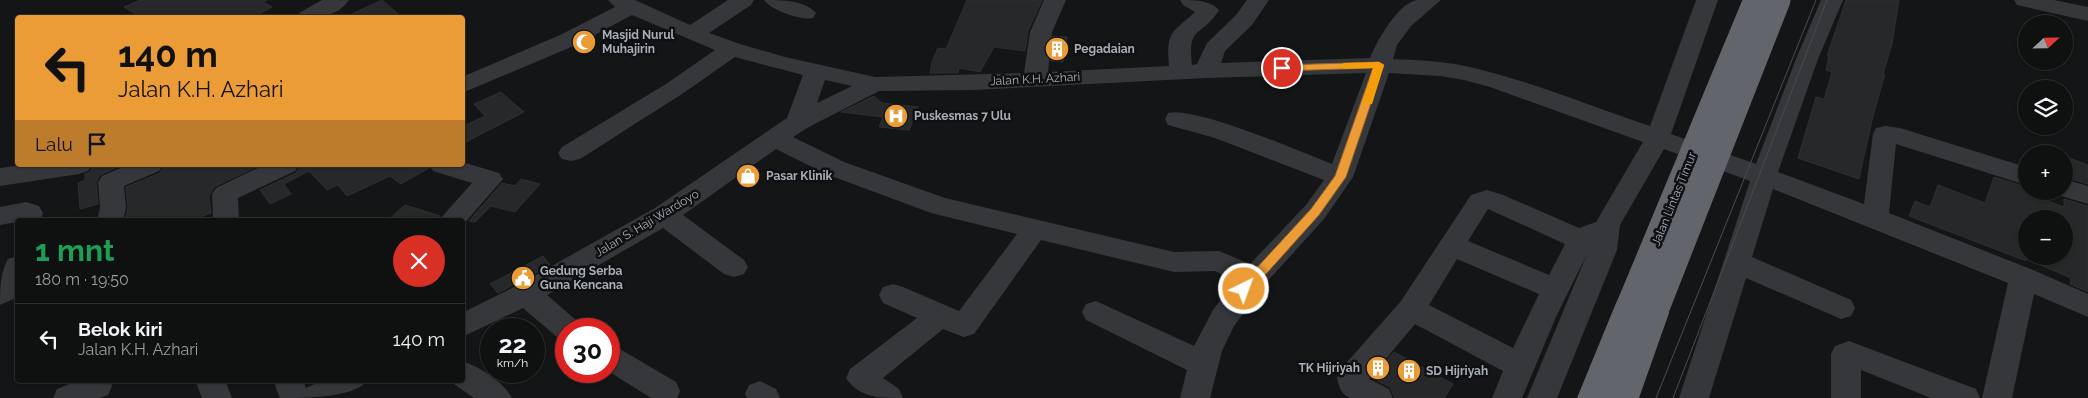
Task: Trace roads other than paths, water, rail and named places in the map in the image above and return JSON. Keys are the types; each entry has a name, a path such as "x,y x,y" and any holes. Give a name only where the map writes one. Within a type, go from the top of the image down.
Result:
{"highway":[{"name":"Jalan Lintas Timur","path":"1623,398 1643,308 1757,0"},
{"name":"Jalan Lintas Timur","path":"1593,398 1643,308 1777,0"}],"street":[{"path":"312,15 338,0"},
{"path":"692,34 744,0"},
{"path":"775,0 805,12"},
{"path":"1035,79 1041,32 1055,0"},
{"path":"1181,72 1179,42 1183,34 1206,14 1208,10 1191,0"},
{"path":"1206,71 1214,48 1244,20 1258,0"},
{"path":"1195,398 1203,364 1212,339 1226,312 1254,278 1315,212 1340,177 1386,45 1414,10 1430,0"},
{"path":"1507,398 1556,289 1597,238 1658,138 1707,0"},
{"path":"1694,398 1764,176 1832,0"},
{"path":"2025,0 2088,14"},
{"path":"465,85 559,44 625,4"},
{"name":"Jalan K.H. Azhari","path":"625,4 692,34 732,49 875,84 974,83 1181,72 1379,65 1440,69 1466,73 1498,82 1764,176 1975,257 2088,306"},
{"path":"571,153 683,83 732,49"},
{"path":"798,122 816,71"},
{"name":"Jalan S. Haji Wardoyo","path":"465,324 526,294 664,215 798,122 875,84"},
{"path":"1176,119 1224,132 1340,177"},
{"path":"1875,218 1885,134 1891,134 2018,174"},
{"path":"776,139 835,168 940,206 1174,262 1219,261 1254,278"},
{"path":"0,177 66,167"},
{"path":"110,218 113,208 111,182 145,167"},
{"path":"226,218 225,194 282,167"},
{"path":"449,167 490,179 454,218"},
{"path":"2073,191 2088,195"},
{"path":"1378,398 1354,386 1352,378 1411,310 1480,201 1486,199 1597,238"},
{"path":"0,216 26,210 30,213 29,218"},
{"path":"664,215 734,267"},
{"path":"893,295 964,326 1034,230"},
{"path":"1542,398 1597,238"},
{"path":"1452,246 1556,289"},
{"path":"1737,262 1841,308"},
{"path":"1997,398 2023,277"},
{"path":"0,294 10,289 15,280"},
{"path":"526,294 555,319"},
{"path":"1411,310 1521,366"},
{"path":"1096,312 1203,364"},
{"path":"888,398 861,378 940,315"},
{"path":"1846,398 1846,354 1848,353 1965,398"},
{"path":"620,364 665,391"},
{"path":"465,376 497,398"},
{"path":"68,398 100,383"},
{"path":"211,383 217,398"},
{"path":"289,383 295,398"}],"tram line":[{"path":"1656,398 1816,0"},
{"path":"1673,398 1827,0"}],"place":[{"name":"Masjid Nurul Muhajirin","path":"584,42"},
{"name":"Pegadaian","path":"1057,49"},
{"name":"Puskesmas 7 Ulu","path":"896,116"},
{"name":"Pasar Klinik","path":"748,176"},
{"name":"Gedung Serba Guna Kencana","path":"523,278"},
{"name":"TK Hijriyah","path":"1378,368"},
{"name":"SD Hijriyah","path":"1409,371"}]}
